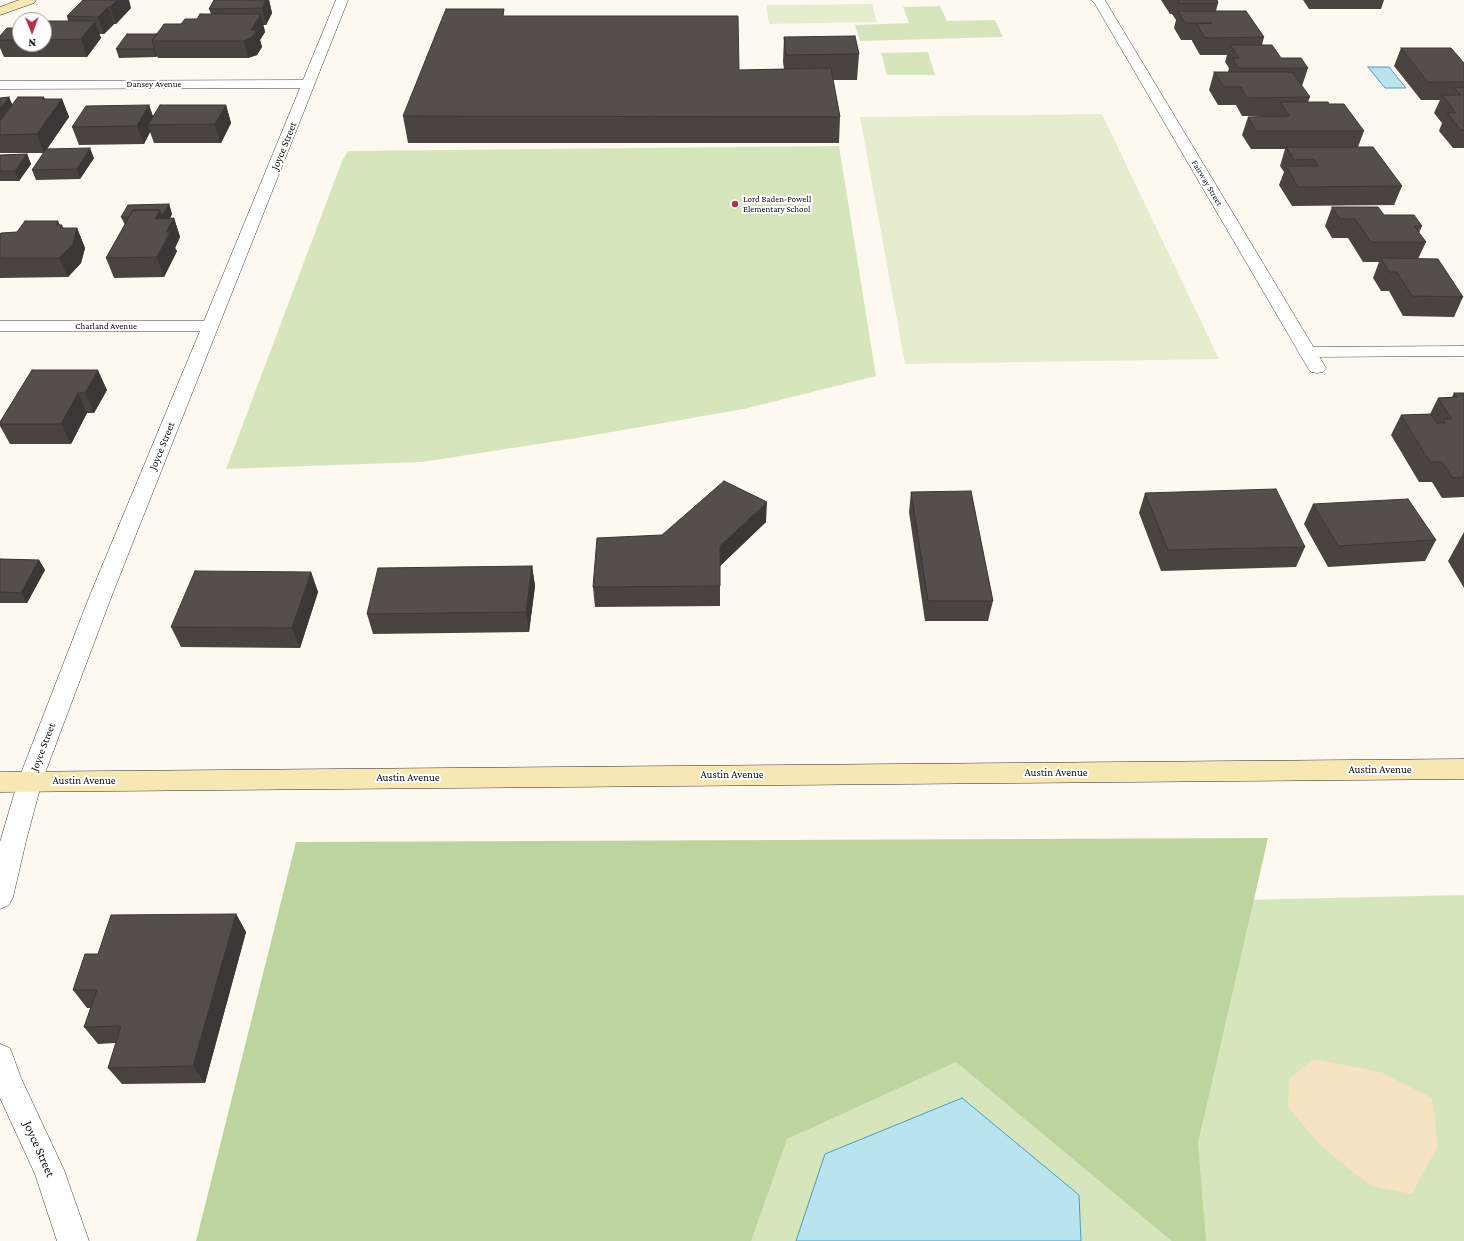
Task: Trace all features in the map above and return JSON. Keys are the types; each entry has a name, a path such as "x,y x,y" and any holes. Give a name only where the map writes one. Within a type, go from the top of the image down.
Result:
{"main road":[{"path":"0,11 30,0"},
{"name":"Austin Avenue","path":"0,782 1464,769"}],"street":[{"name":"Joyce Street","path":"0,897 13,841 30,781 104,588 342,0"},
{"name":"Fairway Street","path":"1097,0 1100,2 1317,368"},
{"name":"Dansey Avenue","path":"0,85 309,84"},
{"name":"Charland Avenue","path":"0,326 211,326"},
{"path":"1307,352 1464,351"},
{"name":"Joyce Street","path":"0,1058 7,1081 49,1170 73,1241"}],"green space":[{"path":"872,4 877,22 769,24 766,5"},
{"path":"940,6 947,21 995,20 1003,37 860,41 855,25 909,23 903,7"},
{"path":"928,52 935,75 887,75 881,53"},
{"path":"1102,114 1219,359 905,364 860,117"},
{"path":"839,146 876,376 744,409 577,438 422,462 226,469 342,161 348,151"},
{"path":"1268,838 1198,1143 1206,1241 1172,1241 956,1062 787,1139 751,1241 196,1241 296,842"},
{"path":"1464,895 1464,1241 467,1241 517,916"}],"sand":[{"path":"1313,1059 1381,1072 1432,1098 1438,1146 1412,1194 1371,1186 1322,1147 1288,1107 1289,1079"}],"water":[{"path":"1368,67 1389,67 1406,88 1385,88"},
{"path":"962,1098 1079,1195 1081,1241 796,1241 825,1154"}],"building":[{"path":"83,0 117,0 98,17 67,16"},
{"path":"214,0 266,0 262,8 209,9"},
{"path":"1178,0 1217,0 1218,3 1179,3"},
{"path":"446,9 504,9 503,16 738,16 739,70 831,68 840,117 403,116"},
{"path":"1178,11 1246,11 1264,37 1205,38 1197,24 1212,23 1185,23"},
{"path":"200,14 261,14 251,30 257,30 252,37 244,41 152,41 164,24 181,24 185,19 197,19"},
{"path":"52,21 95,21 81,39 52,40"},
{"path":"7,28 12,28 12,40 0,40 0,36"},
{"path":"127,34 157,34 152,41 154,47 153,49 116,49"},
{"path":"855,36 859,54 786,55 784,37"},
{"path":"1230,45 1272,45 1281,58 1301,58 1308,68 1238,68 1232,58 1239,58"},
{"path":"1401,48 1451,48 1464,63 1464,82 1428,82"},
{"path":"1214,72 1292,72 1310,97 1247,98 1241,87 1224,87"},
{"path":"1464,87 1464,130 1461,130 1447,113 1456,113 1442,95 1461,95 1454,88"},
{"path":"9,97 0,109 0,98"},
{"path":"18,97 62,99 37,134 0,135 0,121"},
{"path":"1280,102 1328,102 1329,104 1344,104 1364,131 1256,131 1248,117 1290,116"},
{"path":"149,105 137,126 72,127 86,106"},
{"path":"160,105 226,105 215,124 148,125"},
{"path":"1286,147 1373,147 1402,186 1298,187 1286,166 1318,166 1314,159 1294,160"},
{"path":"90,148 77,169 32,170 46,149"},
{"path":"27,154 15,171 0,171 0,155"},
{"path":"169,204 162,216 160,210 133,210 129,217 121,217 128,205"},
{"path":"1332,207 1378,207 1384,215 1414,215 1422,226 1414,226 1426,242 1371,242 1355,219 1340,219"},
{"path":"133,210 160,210 155,219 174,218 166,232 170,232 157,257 106,258"},
{"path":"25,221 58,221 56,225 62,225 60,228 77,228 73,244 59,258 0,258 0,234 17,232"},
{"path":"1381,258 1438,259 1463,297 1412,296 1397,272 1389,272"},
{"path":"32,370 98,370 85,393 78,393 61,424 0,424"},
{"path":"1454,393 1464,393 1464,477 1453,478 1442,462 1430,462 1401,415 1431,414 1437,423 1445,423 1443,419 1452,419 1438,398 1457,397"},
{"path":"724,481 767,502 720,546 720,586 593,587 597,538 662,535"},
{"path":"1276,489 1305,547 1168,550 1145,493"},
{"path":"971,491 993,601 928,601 911,492"},
{"path":"1408,499 1436,540 1338,546 1313,504"},
{"path":"0,559 39,560 21,593 0,592"},
{"path":"532,566 526,612 367,614 378,568"},
{"path":"195,571 311,572 292,628 171,627"},
{"path":"236,914 193,1066 108,1068 121,1026 84,1027 97,990 73,990 85,954 98,954 111,915"}],"place":[{"name":"Lord Baden-Powell Elementary School","path":"735,204"}]}
